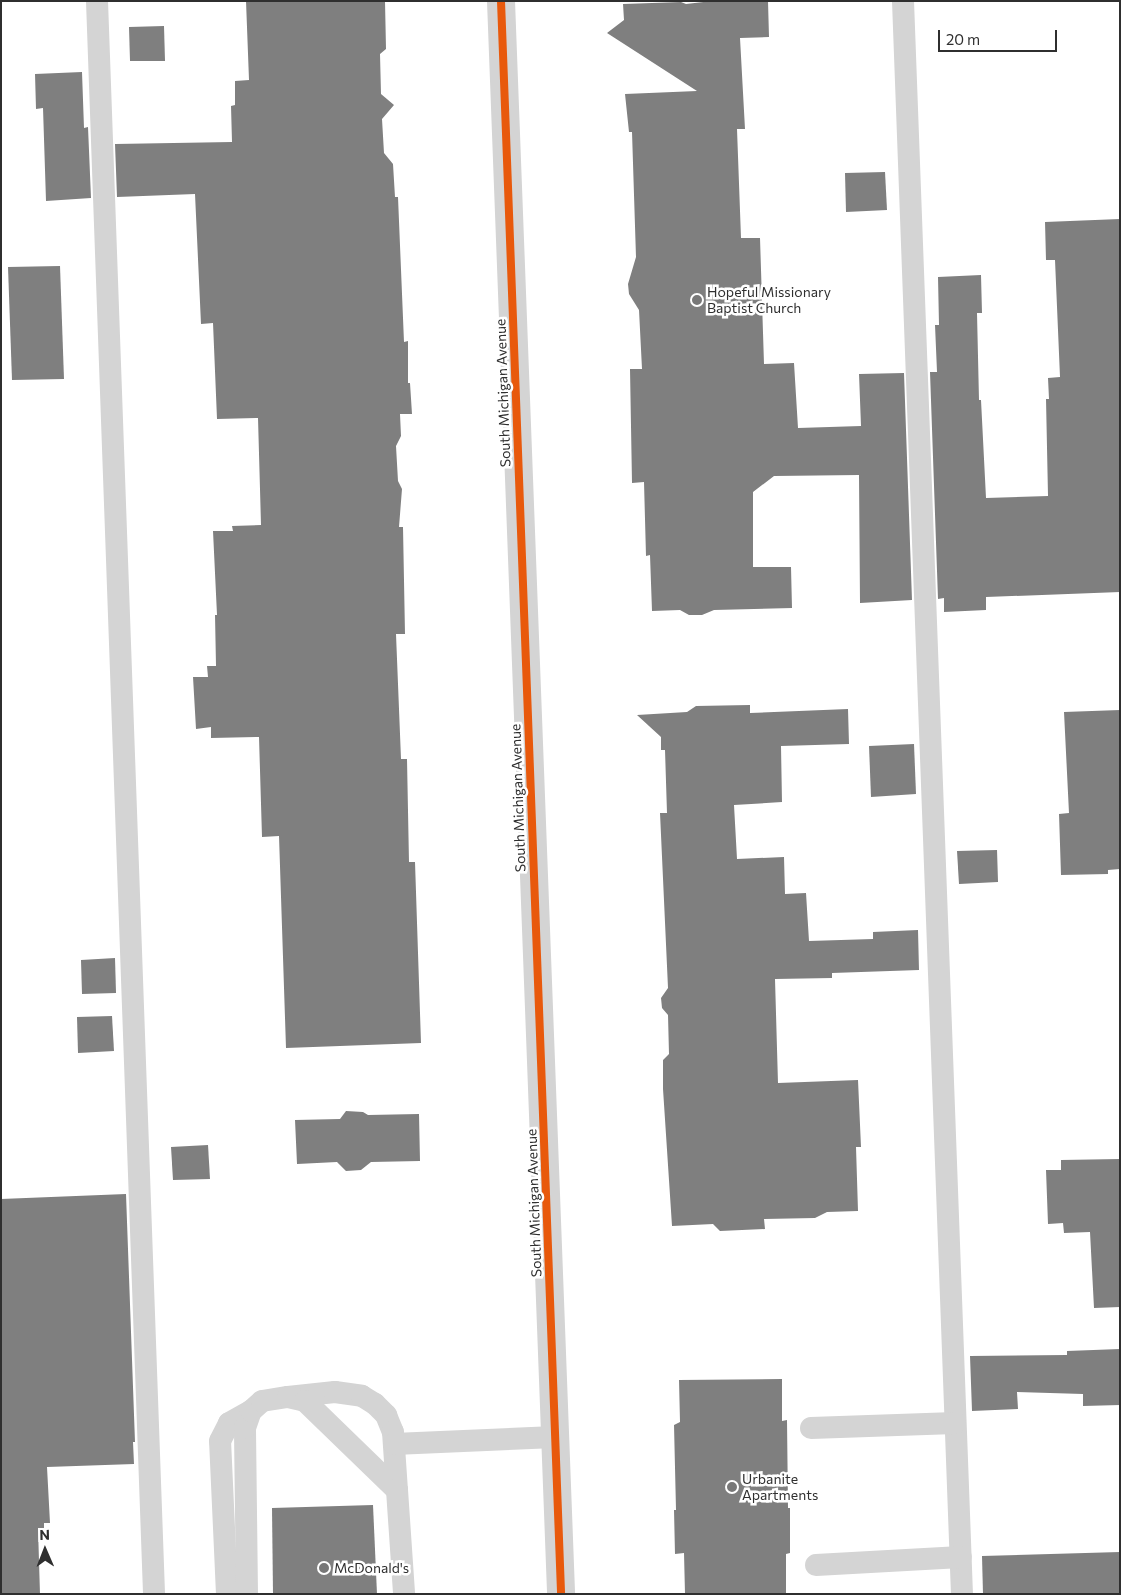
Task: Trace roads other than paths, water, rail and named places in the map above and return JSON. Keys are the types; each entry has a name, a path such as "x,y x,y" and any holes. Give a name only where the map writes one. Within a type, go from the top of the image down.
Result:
{"street":[{"name":"South Michigan Avenue","path":"501,1 561,1594"}],"lane":[{"path":"97,1 154,1594"},
{"path":"903,1 962,1594"},
{"path":"227,1594 220,1440 229,1423 251,1411 262,1401 335,1392 362,1396 375,1404 386,1414 393,1432 404,1594"},
{"path":"288,1397 305,1401 397,1490"},
{"path":"247,1594 245,1428 251,1411"},
{"path":"811,1428 955,1423"},
{"path":"394,1444 555,1437"},
{"path":"816,1565 961,1558"}],"place":[{"name":"Hopeful Missionary Baptist Church","path":"697,300"},
{"name":"Urbanite Apartments","path":"732,1487"},
{"name":"McDonald's","path":"324,1568"}]}
